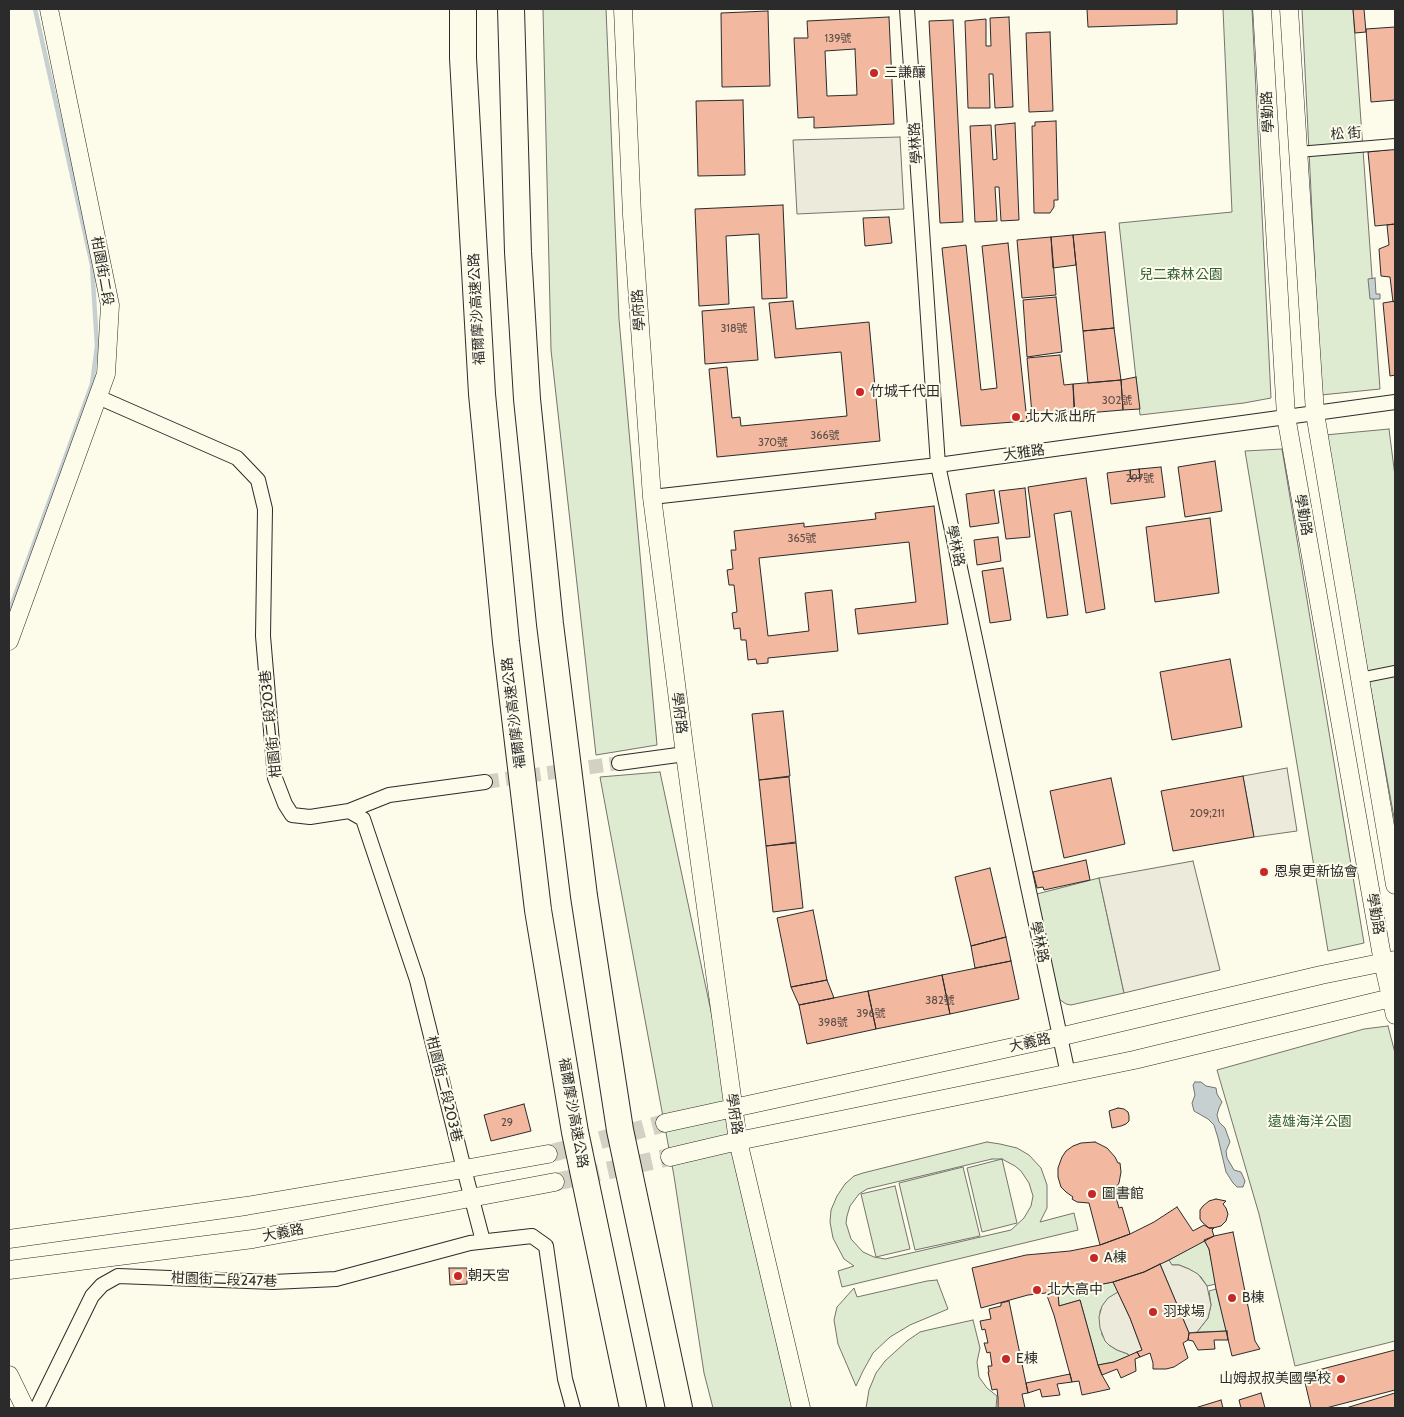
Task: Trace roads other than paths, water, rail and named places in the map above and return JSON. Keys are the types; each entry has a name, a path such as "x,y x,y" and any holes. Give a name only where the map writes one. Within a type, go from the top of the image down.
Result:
{"highway":[{"name":"福爾摩沙高速公路","path":"463,9 463,58 482,394 508,662 538,910 575,1132 633,1408"},
{"path":"511,9 518,252 527,399 550,624 584,896 620,1130 679,1408"}],"street":[{"name":"柑園街二段","path":"9,641 106,374 110,305 49,9"},
{"name":"學府路","path":"623,9 632,215 652,497 738,1141 801,1408"},
{"name":"學林路","path":"907,9 938,465 1068,1074"},
{"name":"學勤路","path":"1262,9 1286,416 1389,961 1395,1015"},
{"name":"學勤路","path":"1289,9 1315,412 1395,885"},
{"name":"松 街","path":"1298,152 1395,144"},
{"name":"柑園街二段203巷","path":"98,397 237,458 258,480 265,509 263,636 275,778 285,804 292,815 310,817 350,812 363,819 417,980 483,1241"},
{"name":"大雅路","path":"652,497 938,465 1395,402"},
{"path":"1360,678 1395,671"},
{"path":"619,763 685,754"},
{"path":"350,812 389,795 485,782"},
{"name":"大義路","path":"665,1123 1059,1037 1389,961"},
{"path":"670,1157 738,1141 1179,1050 1393,997"},
{"path":"9,1239 246,1206 548,1154"},
{"name":"大義路","path":"9,1270 253,1238 555,1182"},
{"name":"柑園街二段247巷","path":"37,1408 92,1296 102,1285 118,1276 273,1282 336,1279 470,1243 532,1236 546,1246 565,1378 573,1408"},
{"path":"9,1375 25,1408"}],"waterway":[{"path":"9,612 92,384 97,346 92,265 35,9"}],"tunnel":[{"path":"485,782 619,763"},
{"path":"548,1154 665,1123"},
{"path":"555,1182 670,1157"}],"place":[{"name":"三謙釀","path":"874,73"},
{"name":"竹城千代田","path":"860,392"},
{"name":"北大派出所","path":"1016,417"},
{"name":"恩泉更新協會","path":"1264,872"},
{"name":"圖書館","path":"1092,1194"},
{"name":"A棟","path":"1094,1258"},
{"name":"朝天宮","path":"458,1276"},
{"name":"北大高中","path":"1037,1290"},
{"name":"B棟","path":"1232,1298"},
{"name":"羽球場","path":"1153,1312"},
{"name":"E棟","path":"1006,1359"},
{"name":"山姆叔叔美國學校","path":"1341,1379"}],"park label":[{"name":"兒二森林公園","path":"1181,275"},
{"name":"遠雄海洋公園","path":"1310,1122"}]}
